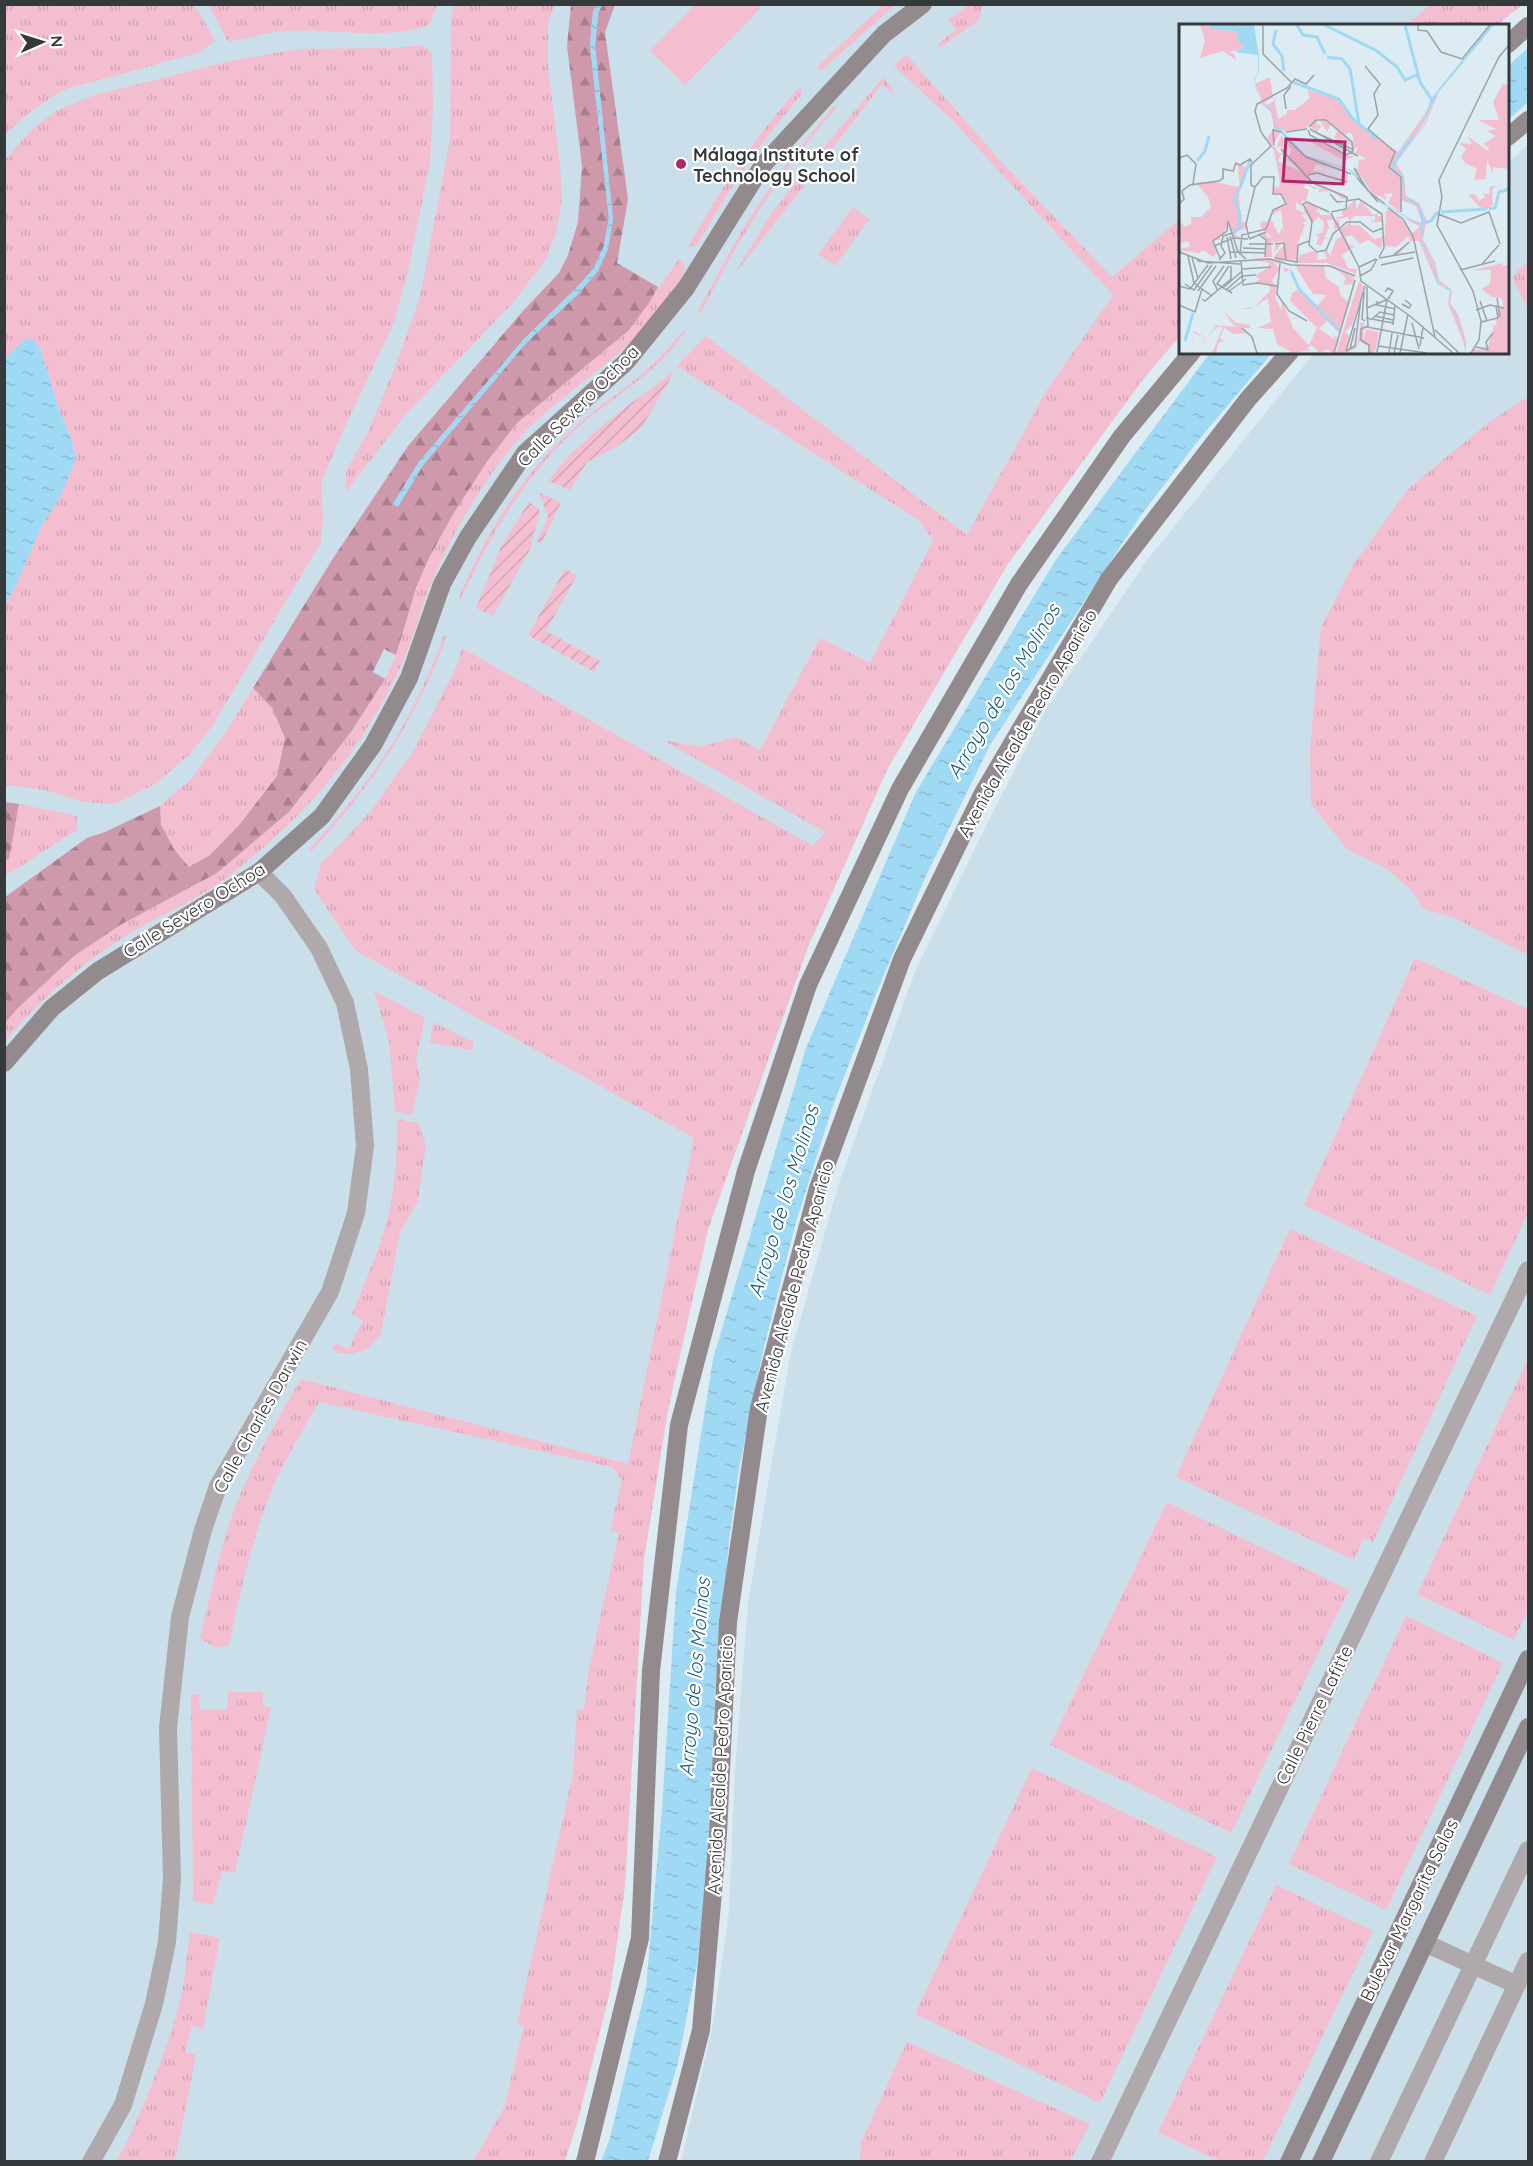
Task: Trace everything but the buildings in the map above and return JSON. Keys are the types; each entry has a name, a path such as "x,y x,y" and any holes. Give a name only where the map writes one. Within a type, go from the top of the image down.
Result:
{"street":[{"name":"Calle Severo Ochoa","path":"4,1063 52,1008 98,971 259,872 322,816 373,746 409,678 442,584 468,537 525,453 626,362 686,288 763,165 885,34 923,4"},
{"path":"1509,43 1528,26"},
{"path":"1509,136 1528,120"},
{"path":"585,2162 640,1938 651,1671 679,1425 746,1171 808,985 900,789 1019,584 1122,436 1190,354"},
{"name":"Avenida Alcalde Pedro Aparicio","path":"667,2162 701,2030 718,1834 728,1622 759,1408 818,1188 902,959 983,793 1109,579 1248,399 1288,354"},
{"name":"Calle Charles Darwin","path":"91,2162 123,2105 154,2004 167,1942 172,1878 168,1728 180,1617 219,1486 330,1292 356,1213 364,1157 359,1069 345,1003 319,948 283,896 259,872"},
{"name":"Calle Pierre Lafitte","path":"1100,2162 1528,1270"},
{"name":"Bulevar Margarita Salas","path":"1289,2162 1528,1659"},
{"name":"Bulevar Margarita Salas","path":"1321,2162 1528,1727"},
{"path":"1379,2162 1528,1850"},
{"path":"1425,1943 1517,1984"},
{"path":"1433,2162 1528,1961"}],"shaded area":[{"path":"5,5 1506,5 1482,24 1179,24 1179,283 1148,310 751,990 506,2162 5,2162"},
{"path":"1528,145 1528,2161 681,2162 713,2024 729,1911 735,1769 748,1603 790,1356 838,1186 916,969 1046,709 1148,559 1313,354 1509,354 1509,162"}],"green space":[{"path":"5,4 193,5 200,13 215,41 198,53 66,89 34,110 5,135"},
{"path":"970,4 983,5 979,20 940,48 938,44 956,30 948,20"},
{"path":"1430,4 1522,5 1498,24 1407,24"},
{"path":"209,5 437,5 429,25 412,30 376,33 287,31 228,42"},
{"path":"454,5 555,5 548,22 548,67 562,200 556,234 546,259 512,304 405,415 346,492 346,471 368,432 395,367 420,297 450,139 451,18"},
{"path":"571,5 596,5 593,12 590,45 609,218 604,246 594,268 576,289 524,339 419,462 393,504 398,506 423,465 526,343 578,294 598,271 613,220 595,46 598,13 602,5 615,5 605,32 628,199 617,263 658,287 628,331 517,423 486,463 452,516 429,558 416,588 396,655 384,649 373,672 385,679 351,732 289,812 217,873 122,924 74,956 5,1023 5,897 87,838 160,806 161,825 174,849 189,867 210,855 240,824 277,776 285,738 272,708 253,688 332,560 408,446 522,312 559,273 568,255 578,222 582,166 567,46"},
{"path":"695,5 757,5 761,8 685,85 650,51"},
{"path":"883,5 895,5 821,71 817,67"},
{"path":"423,45 432,54 433,105 430,163 408,271 394,323 337,444 321,484 323,518 321,542 213,725 190,754 155,784 115,804 84,802 45,790 5,785 5,606 41,527 61,496 70,435 59,410 40,347 24,340 5,358 5,160 31,130 58,110 95,95 230,61 299,49 393,48"},
{"path":"906,54 1009,170 1112,277 1179,220 1179,337 1141,382 1008,564 888,768 808,947 708,1230 668,1410 644,1560 625,1886 610,1992 578,2120 565,2161 473,2161 504,2108 524,2026 517,2024 573,1774 577,1709 584,1710 588,1673 619,1533 610,1531 622,1480 612,1467 319,1402 273,1487 244,1577 229,1646 214,1647 200,1638 234,1510 262,1449 301,1379 628,1464 694,1138 355,950 314,889 321,864 370,812 414,750 459,661 462,648 813,846 825,832 663,740 700,747 736,737 760,750 820,638 870,663 933,541 920,521 677,366 706,336 967,535 1047,390 1113,295 952,120 894,66"},
{"path":"883,77 893,90 892,94 882,84 825,158 819,153"},
{"path":"799,88 802,91 801,95 763,142 730,190 697,245 688,247 739,164"},
{"path":"835,105 837,107 794,160 760,208 701,313 698,311 757,206 791,158"},
{"path":"798,179 805,185 734,275 769,217"},
{"path":"853,207 869,220 835,266 818,254"},
{"path":"679,259 685,266 676,289 661,311 617,355 525,432 483,486 458,527 438,569 399,671 362,736 329,781 293,820 239,868 213,887 137,929 91,959 46,998 5,1041 5,1023 74,956 122,924 217,873 289,812 351,732 388,674 416,588 429,558 452,516 486,463 517,423 628,331"},
{"path":"1528,261 1528,310 1512,277"},
{"path":"687,330 658,364 580,426 537,471 495,532 461,599 459,598 492,530 535,468 570,431 642,374 683,331"},
{"path":"671,373 673,374 642,427 618,446 587,462 570,490 549,481 560,466 589,437"},
{"path":"1528,397 1528,955 1452,917 1423,909 1412,891 1387,869 1347,849 1311,804 1310,750 1321,627 1353,565 1409,488 1492,420"},
{"path":"539,492 561,503 541,544 537,541 548,517"},
{"path":"529,502 539,509 532,546 493,616 476,608 501,547"},
{"path":"565,569 577,575 546,631 600,661 594,672 528,635"},
{"path":"444,635 447,636 435,667 421,697 390,751 354,802 311,852 309,849 352,800 388,750 419,695"},
{"path":"253,688 272,708 285,738 277,776 240,824 210,855 189,867 174,849 161,825 160,806 191,779 228,729"},
{"path":"5,802 19,804 9,859 5,860"},
{"path":"19,804 78,816 77,830 5,876 5,860 9,859"},
{"path":"1415,958 1528,1009 1528,1213 1490,1295 1304,1205"},
{"path":"374,991 425,1018 416,1059 420,1079 412,1115 395,1111 389,1041"},
{"path":"433,1022 473,1042 473,1050 430,1043"},
{"path":"397,1119 418,1123 426,1145 418,1201 400,1232 381,1334 368,1349 353,1354 339,1353 332,1349 335,1342 348,1350 363,1320 352,1314 377,1251 389,1212 396,1166"},
{"path":"1290,1229 1477,1316 1373,1542 1364,1538 1354,1560 1176,1477"},
{"path":"1528,1359 1528,1609 1514,1640 1417,1594"},
{"path":"1167,1502 1349,1590 1231,1833 1050,1745"},
{"path":"1406,1616 1503,1663 1386,1910 1289,1864"},
{"path":"228,1692 263,1692 263,1705 271,1708 235,1873 222,1871 213,1905 193,1901 191,1694 199,1695 200,1709 227,1710"},
{"path":"1032,1768 1217,1857 1100,2103 915,2014"},
{"path":"1276,1885 1373,1931 1263,2161 1219,2161 1158,2132"},
{"path":"190,1932 220,1938 203,2029 192,2026 185,2052 196,2055 175,2161 117,2161 153,2083 174,2022 182,1993"},
{"path":"907,2042 1090,2124 1070,2161 860,2161 861,2142"}],"water":[{"path":"596,5 602,5 598,13 595,46 613,220 608,249 598,271 578,294 526,343 423,465 398,507 393,504 419,462 524,339 594,268 604,246 609,218 590,45 593,12"},
{"path":"1528,48 1528,102 1509,119 1509,65"},
{"path":"32,339 40,348 76,458 61,496 41,527 5,606 5,358 24,340"},
{"name":"Arroyo de los Molinos","path":"1209,354 1271,354 1201,437 1141,515 990,745 924,880 878,989 832,1108 796,1222 764,1347 739,1469 729,1542 716,1680 708,1863 697,1963 678,2063 648,2161 601,2162 610,2138 646,1987 662,1809 676,1592 713,1359 806,1048 916,792 1055,561"}],"place":[{"name":"Málaga Institute of Technology School","path":"681,164"}]}
